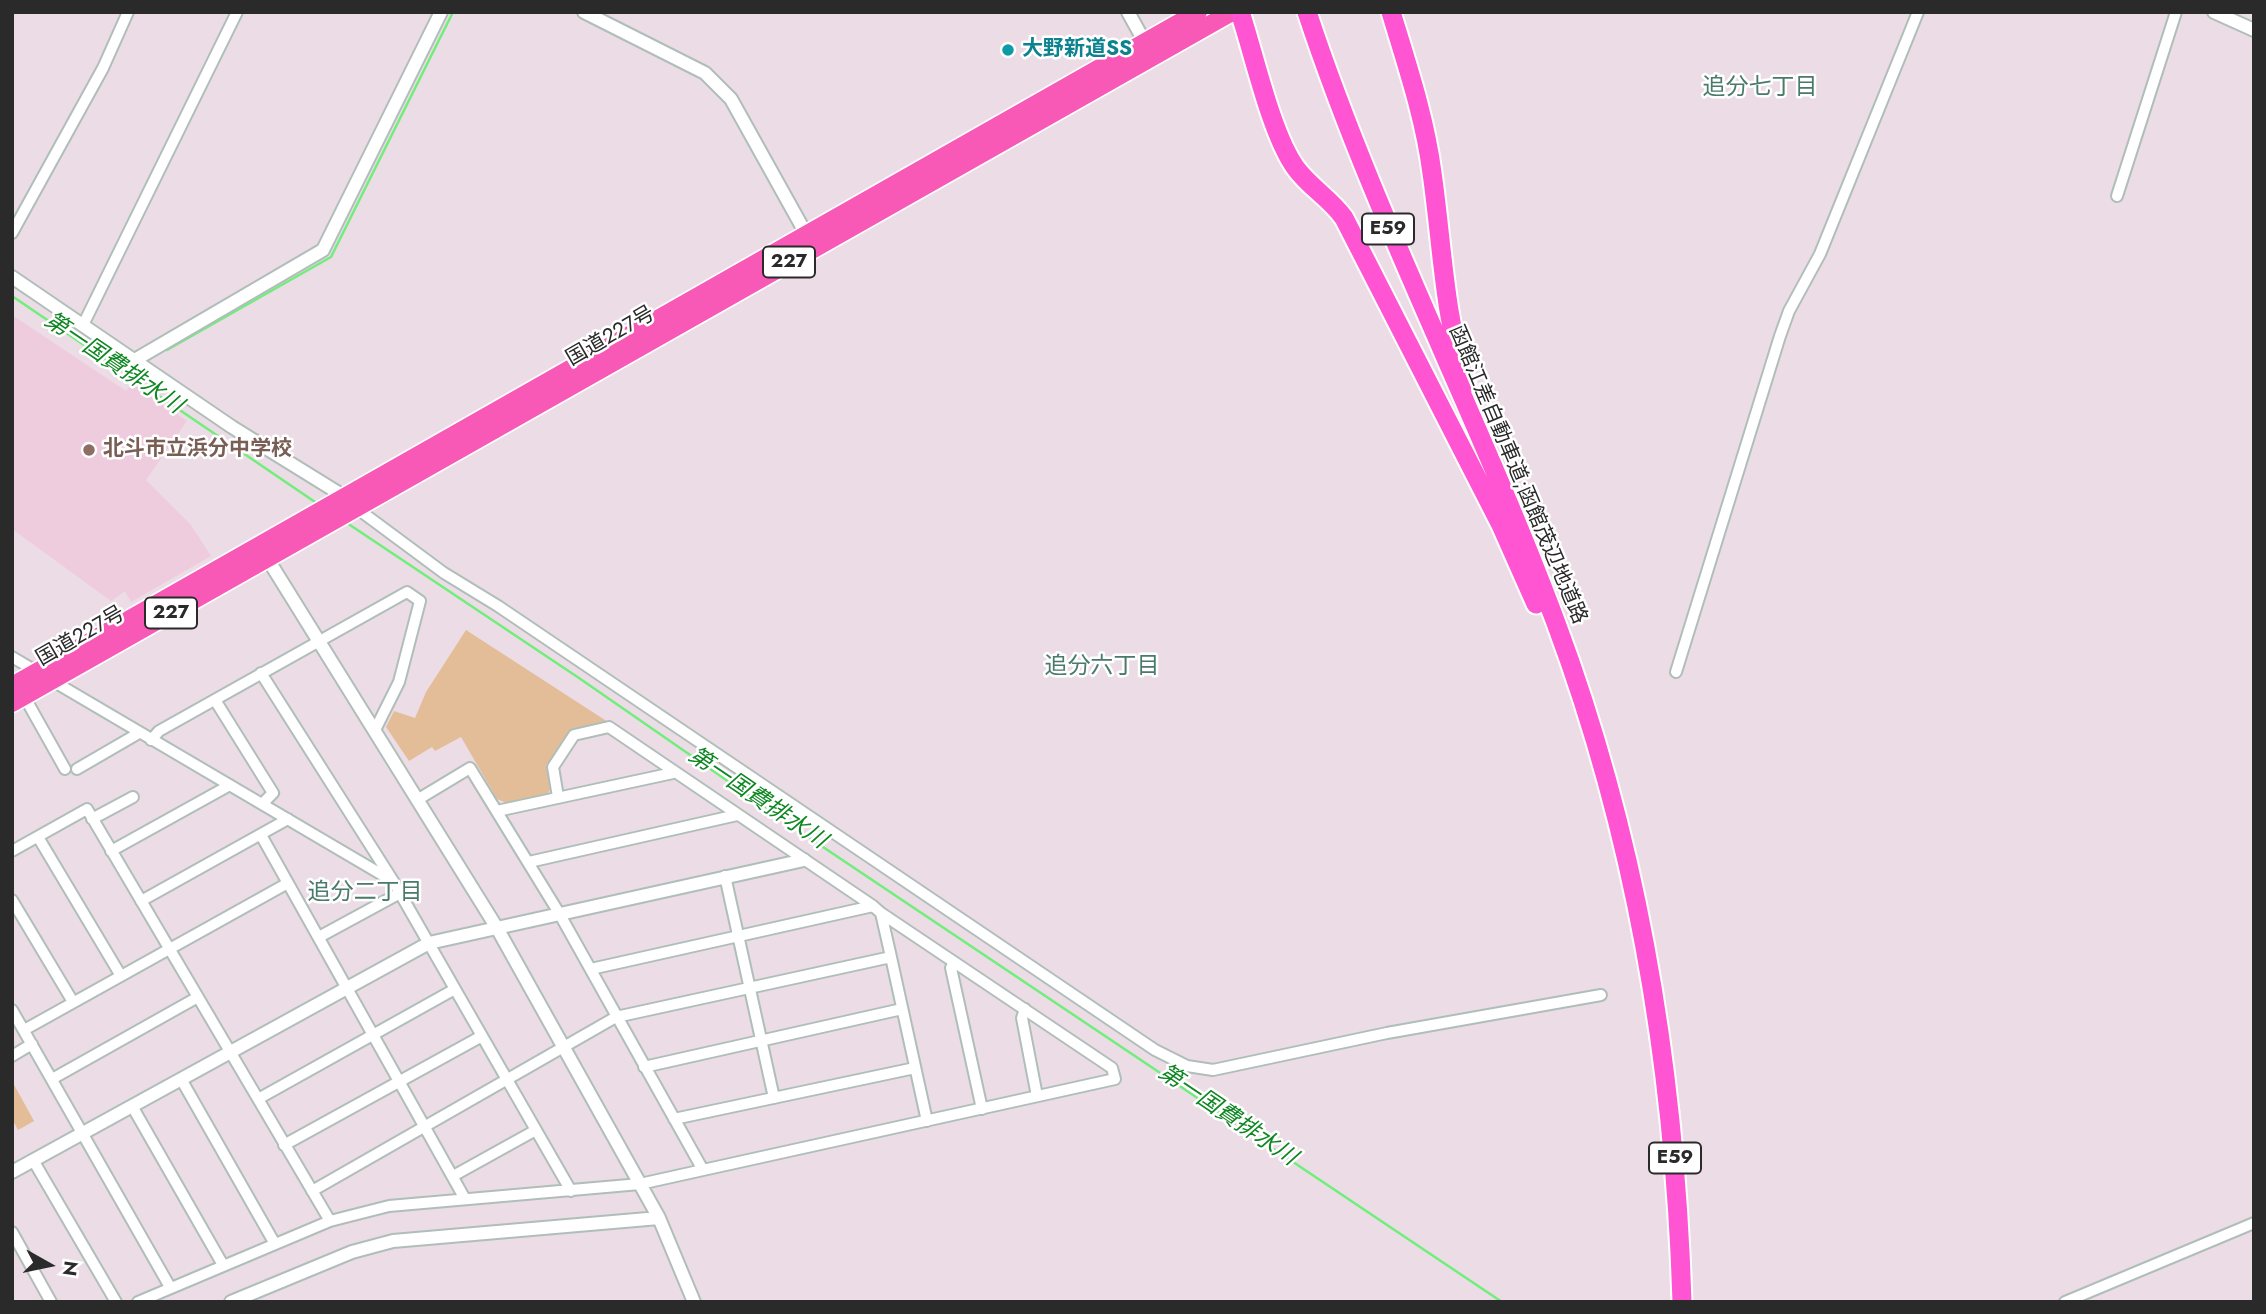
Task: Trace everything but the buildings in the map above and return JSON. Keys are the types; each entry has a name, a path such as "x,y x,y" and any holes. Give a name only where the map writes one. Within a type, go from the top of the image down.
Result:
{"highway":[{"name":"国道227号","path":"1149,50 1199,12"},
{"name":"国道227号","path":"16,695 44,676 1149,50 1232,12"},
{"path":"1240,12 1284,150 1308,184 1335,204 1344,218 1551,624"},
{"name":"函館江差自動車道;函館茂辺地道路","path":"1307,12 1382,217 1481,442 1551,624 1601,766 1619,831 1657,1015 1672,1123 1682,1302"},
{"path":"1391,12 1419,106 1432,169 1452,329 1481,442"}],"street":[{"path":"12,233 103,68 128,12"},
{"path":"82,325 237,12"},
{"path":"133,361 323,250 441,12"},
{"path":"584,12 705,73 718,83 731,99 810,242"},
{"path":"1128,12 1149,50"},
{"path":"1676,672 1780,336 1820,254 1918,12"},
{"path":"2117,195 2176,12"},
{"path":"2214,12 2254,30"},
{"path":"12,277 444,573 522,622 1155,1049 1186,1066 1213,1070 1387,1033 1601,995"},
{"path":"263,552 497,928 659,1218 694,1302"},
{"path":"151,740 159,731 407,592 420,601 399,682 375,730"},
{"path":"12,657 393,881"},
{"path":"261,673 393,881 571,1191"},
{"path":"16,695 65,769"},
{"path":"215,700 273,793 263,803"},
{"path":"138,1302 330,1221 389,1206 640,1184 1115,1079 1112,1068 609,727 574,735 553,767 558,797"},
{"path":"77,769 139,733"},
{"path":"416,800 470,768 591,968 702,1170"},
{"path":"497,811 673,772"},
{"path":"111,851 230,785"},
{"path":"92,819 133,797"},
{"path":"12,851 87,809 330,1221"},
{"path":"529,862 737,815"},
{"path":"141,901 288,818"},
{"path":"261,835 465,1199"},
{"path":"38,837 121,976"},
{"path":"12,1172 429,943 804,860"},
{"path":"725,876 774,1098"},
{"path":"24,1030 288,883"},
{"path":"319,937 400,893"},
{"path":"12,900 74,1002"},
{"path":"591,968 877,909"},
{"path":"877,909 891,957 927,1121"},
{"path":"312,1191 507,1082 616,1017 891,957"},
{"path":"954,962 951,968 982,1108"},
{"path":"258,1099 455,989"},
{"path":"51,1079 198,997"},
{"path":"644,1067 902,1009"},
{"path":"12,1010 170,1287"},
{"path":"1025,1010 1021,1018 1037,1096"},
{"path":"284,1145 482,1036"},
{"path":"12,1055 32,1044"},
{"path":"674,1119 915,1068"},
{"path":"181,1079 275,1244"},
{"path":"132,1106 223,1265"},
{"path":"453,1176 536,1130"},
{"path":"33,1160 116,1302"},
{"path":"231,1302 316,1266 393,1241 659,1218"},
{"path":"2065,1302 2254,1223"},
{"path":"12,1232 51,1302"}],"shaded area":[{"name":"北斗市立浜分中学校","path":"12,315 126,391 132,384 187,421 146,480 191,525 211,556 131,602 125,591 111,601 12,529"},
{"path":"466,630 608,722 571,730 546,766 551,787 548,794 509,804 497,799 461,737 435,751 432,747 409,761 386,727 394,711 415,718 426,692"},
{"path":"12,1081 34,1121 18,1130 12,1119"}],"waterway":[{"path":"167,350 331,257 453,12"},
{"name":"第一国費排水川","path":"12,296 318,504"},
{"name":"第一国費排水川","path":"347,523 579,678 823,847 1502,1302"}],"place":[{"name":"大野新道SS","path":"1008,50"},
{"name":"北斗市立浜分中学校","path":"89,450"}],"district":[{"name":"追分七丁目","path":"1760,88"},
{"name":"追分六丁目","path":"1102,667"},
{"name":"追分二丁目","path":"365,893"}]}
